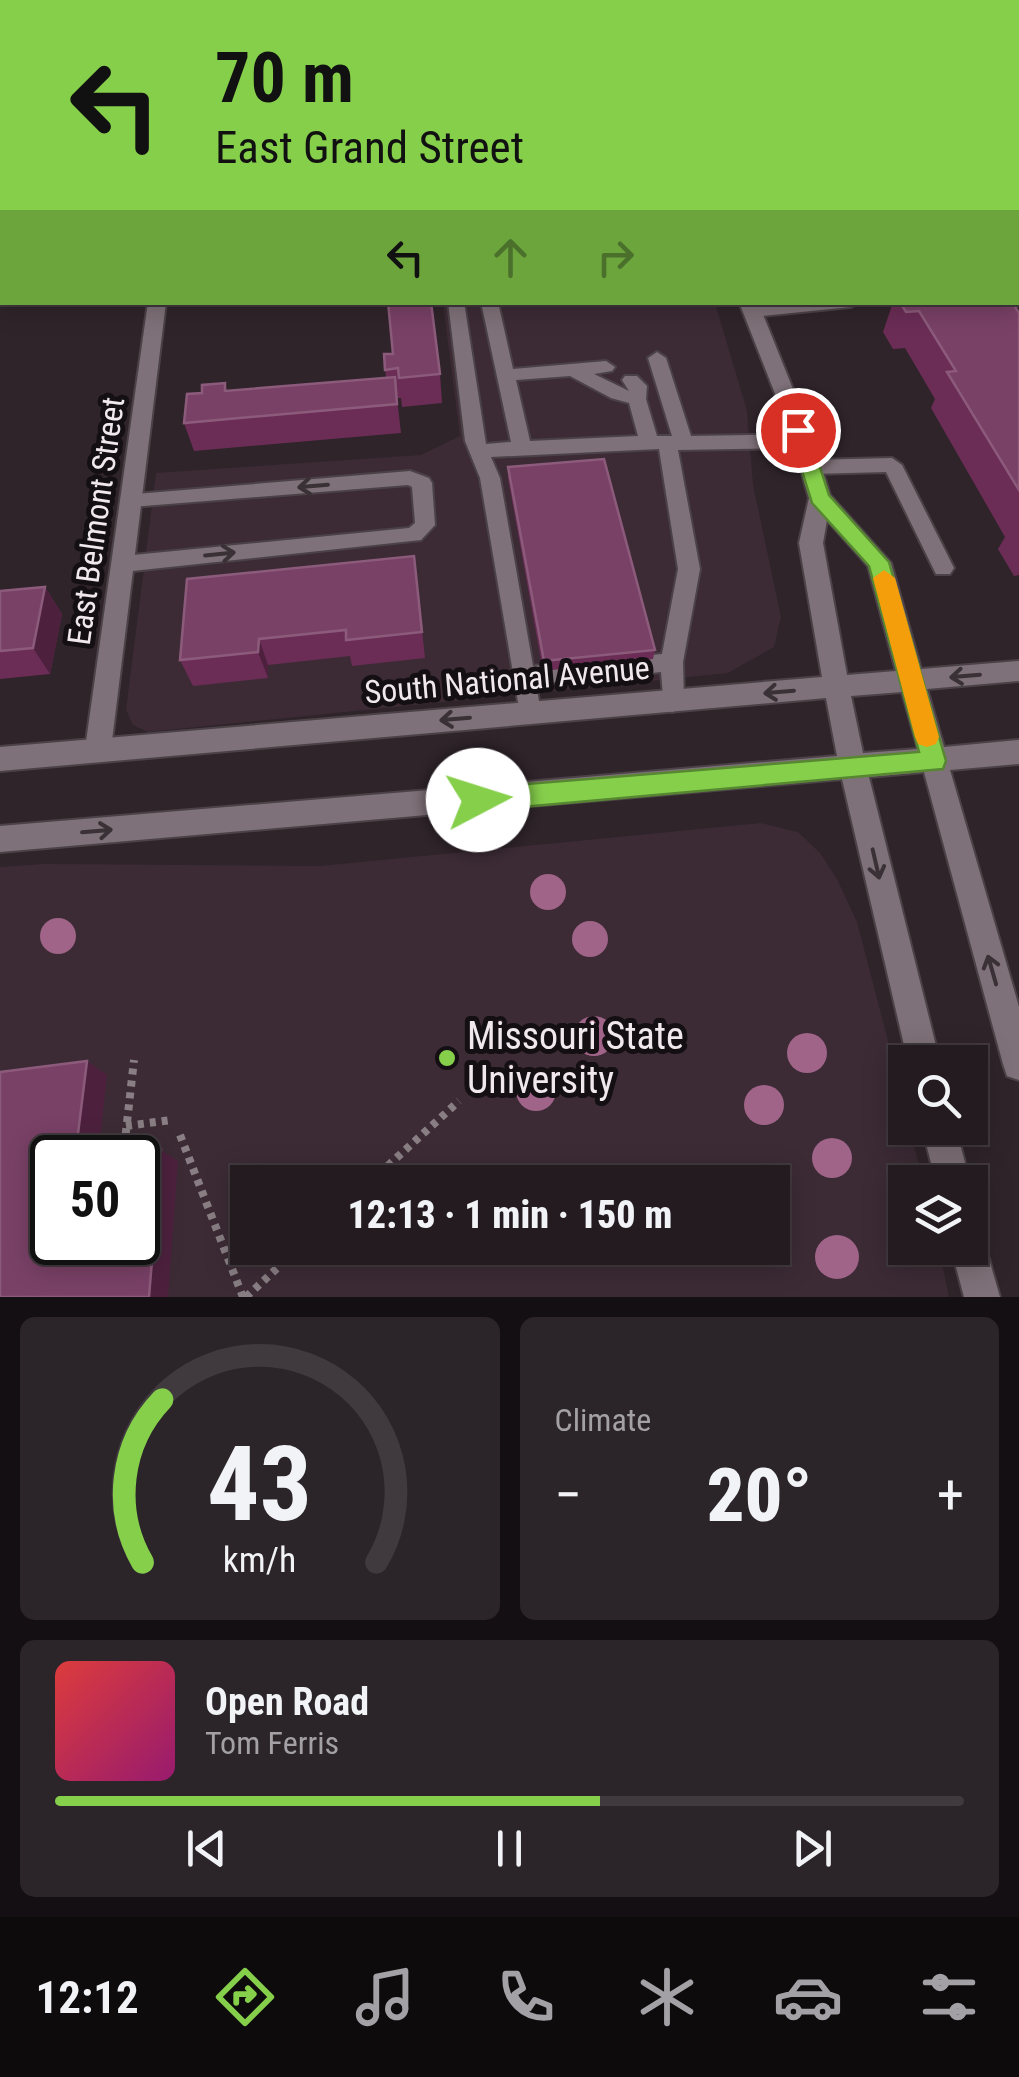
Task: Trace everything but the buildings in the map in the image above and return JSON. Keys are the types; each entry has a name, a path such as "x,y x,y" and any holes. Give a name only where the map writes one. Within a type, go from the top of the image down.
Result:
{"main road":[{"name":"East Belmont Street","path":"98,749 157,305"},
{"path":"750,307 803,441 820,498 879,562 1019,1064"},
{"path":"820,498 810,543 853,770 920,1045"},
{"name":"South National Avenue","path":"0,758 1019,672"},
{"path":"0,839 853,770 1019,752"},
{"path":"974,1265 982,1297"}],"lane":[{"path":"456,305 474,442 490,478 519,587 526,633 522,676 528,713"},
{"path":"490,305 522,449"},
{"path":"750,307 790,305"},
{"path":"658,358 667,445 688,569 672,662 672,702"},
{"path":"505,375 606,367"},
{"path":"573,370 617,394 634,390 667,445"},
{"path":"479,452 605,443 803,441"},
{"path":"810,467 892,464 943,568"},
{"path":"123,564 414,534 425,524 422,482 410,478 132,500"},
{"path":"522,676 672,662"}],"path":[{"path":"125,1135 134,1060"},
{"path":"388,1165 459,1100"},
{"path":"126,1126 170,1120"},
{"path":"180,1134 244,1297 280,1265"}],"shaded area":[{"path":"443,305 716,305 747,411 753,485 781,617 774,647 728,673 148,732 133,725 126,710 156,473 421,455 460,436"},
{"name":"Missouri State University","path":"761,823 798,832 820,853 857,922 889,1045 888,1145 914,1145 919,1165 888,1165 888,1265 942,1265 949,1297 0,1297 0,867 320,866"}],"slow traffic":[{"path":"884,578 927,737"}],"place":[{"name":"Missouri State University","path":"447,1058"}],"route":[{"path":"478,800 934,761 879,562 820,498 798,430"}]}
